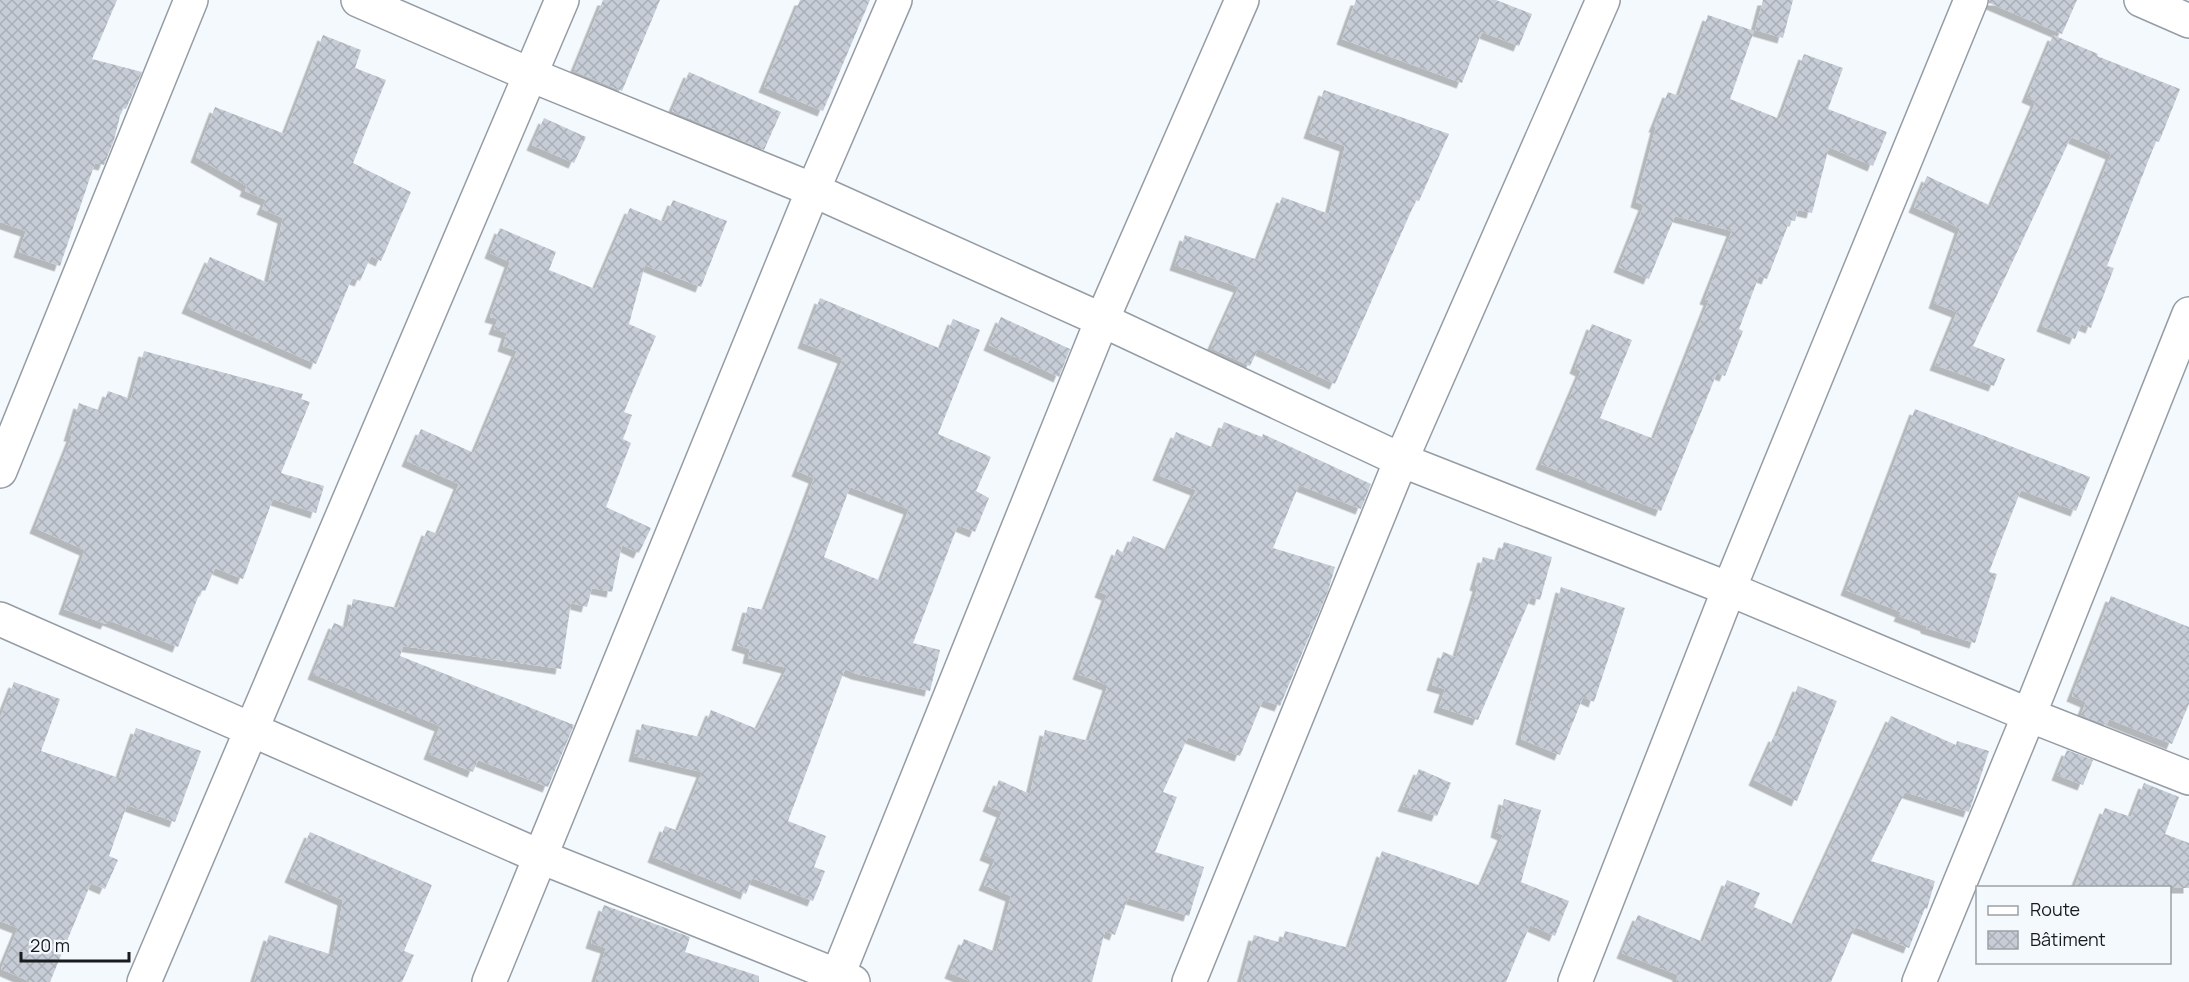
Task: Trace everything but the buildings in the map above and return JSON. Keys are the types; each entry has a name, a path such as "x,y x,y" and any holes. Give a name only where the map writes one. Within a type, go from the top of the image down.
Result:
{"street":[{"path":"0,471 191,0"},
{"path":"358,0 531,75 813,190 1102,320 1401,460 1729,589 2029,715 2189,778"},
{"path":"144,982 562,0"},
{"path":"489,982 813,190 895,0"},
{"path":"0,619 541,857 842,980 1102,320 1242,0"},
{"path":"1189,982 1401,460 1603,0"},
{"path":"1575,982 1729,589 1971,0"},
{"path":"2141,0 2189,21"},
{"path":"1919,982 2029,715 2189,314"}]}
